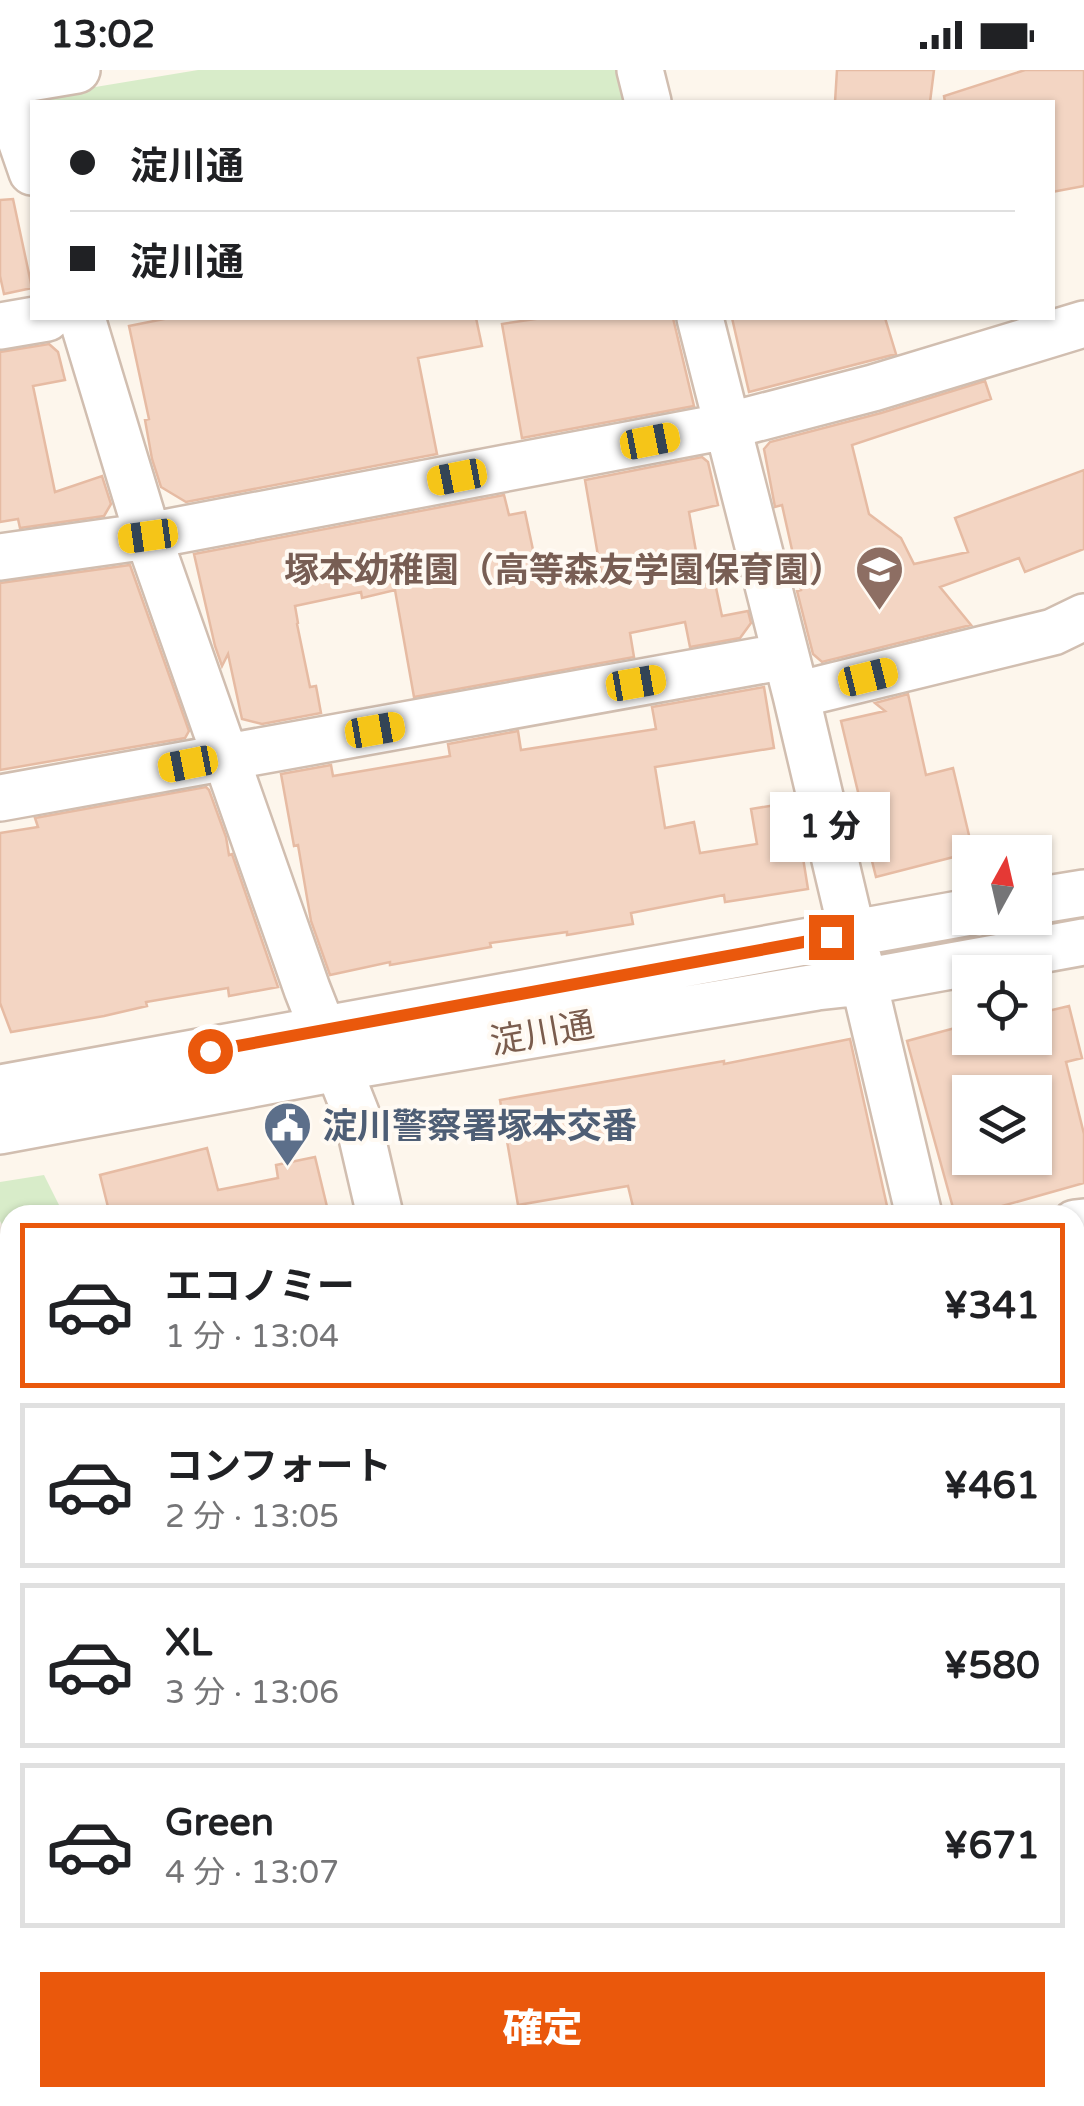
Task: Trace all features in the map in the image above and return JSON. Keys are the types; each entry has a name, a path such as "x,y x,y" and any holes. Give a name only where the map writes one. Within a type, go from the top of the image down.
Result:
{"street":[{"path":"30,166 0,82 77,70"},
{"path":"640,70 648,100"},
{"path":"0,326 35,320"},
{"path":"83,320 148,536 357,1116 378,1205"},
{"path":"701,320 791,675 916,1205"},
{"path":"0,557 148,536 728,426 873,388 1084,324"},
{"path":"0,798 225,757 791,675 1053,632 1084,616"},
{"path":"1052,898 1084,893"},
{"name":"淀川通","path":"0,1131 331,1050 853,933 952,915"},
{"name":"淀川通","path":"0,1088 862,982 1084,942"}],"green space":[{"path":"198,70 620,70 628,100 44,100 47,95"},
{"path":"44,1175 59,1205 0,1205 0,1182"}],"building":[{"path":"837,70 934,70 930,100 835,100"},
{"path":"1025,70 1084,70 1084,186 1055,191 1055,100 945,100 944,96"},
{"path":"13,199 30,279 30,288 4,294 0,276 0,200"},
{"path":"159,320 476,320 482,346 418,358 437,454 186,502 161,487 152,459 145,420 149,419 129,326"},
{"path":"529,320 673,320 694,406 522,438 502,324"},
{"path":"732,320 886,320 896,354 749,392"},
{"path":"49,344 58,352 65,380 33,386 55,492 102,476 111,504 104,516 20,528 18,519 0,522 0,352"},
{"path":"985,381 991,399 852,445 869,514 901,538 914,564 968,552 955,518 1084,470 1084,549 1025,572 1019,558 940,587 971,625 822,662 813,654 782,505 775,507 764,449 770,442"},
{"path":"702,457 708,462 718,505 689,512 702,585 715,583 722,616 748,611 751,623 740,638 690,647 685,622 630,633 634,657 414,697 395,590 362,598 361,592 295,606 310,687 316,686 321,713 262,724 242,719 228,654 222,666 215,646 194,554 504,495 509,515 525,512 540,583 601,573 585,480"},
{"path":"130,565 189,731 185,738 0,770 0,583"},
{"path":"764,687 774,748 655,767 665,828 694,822 700,853 757,844 751,809 794,802 808,889 725,902 724,895 631,913 633,924 490,943 491,947 330,975 311,921 281,774 331,765 333,776 450,756 448,744 518,731 521,750 656,729 652,707"},
{"path":"908,694 926,775 953,768 969,835 952,835 952,857 876,877 841,721 885,711 875,703"},
{"path":"206,787 278,987 229,996 228,988 11,1032 0,1003 0,833 38,827 35,818"},
{"path":"1069,1006 1082,1058 1066,1062 1084,1134 1084,1183 1006,1205 952,1205 907,1041 952,1029 952,1055 1052,1055 1052,1010"},
{"path":"850,1039 887,1205 633,1205 628,1186 518,1205 500,1100"},
{"path":"207,1148 218,1190 278,1178 276,1165 315,1157 327,1205 108,1205 100,1175"}],"place":[{"name":"塚本幼稚園（高等森友学園保育園）","path":"879,612"},
{"name":"淀川警察署塚本交番","path":"287,1168"}],"route":[{"path":"210,1051 831,937"}]}
